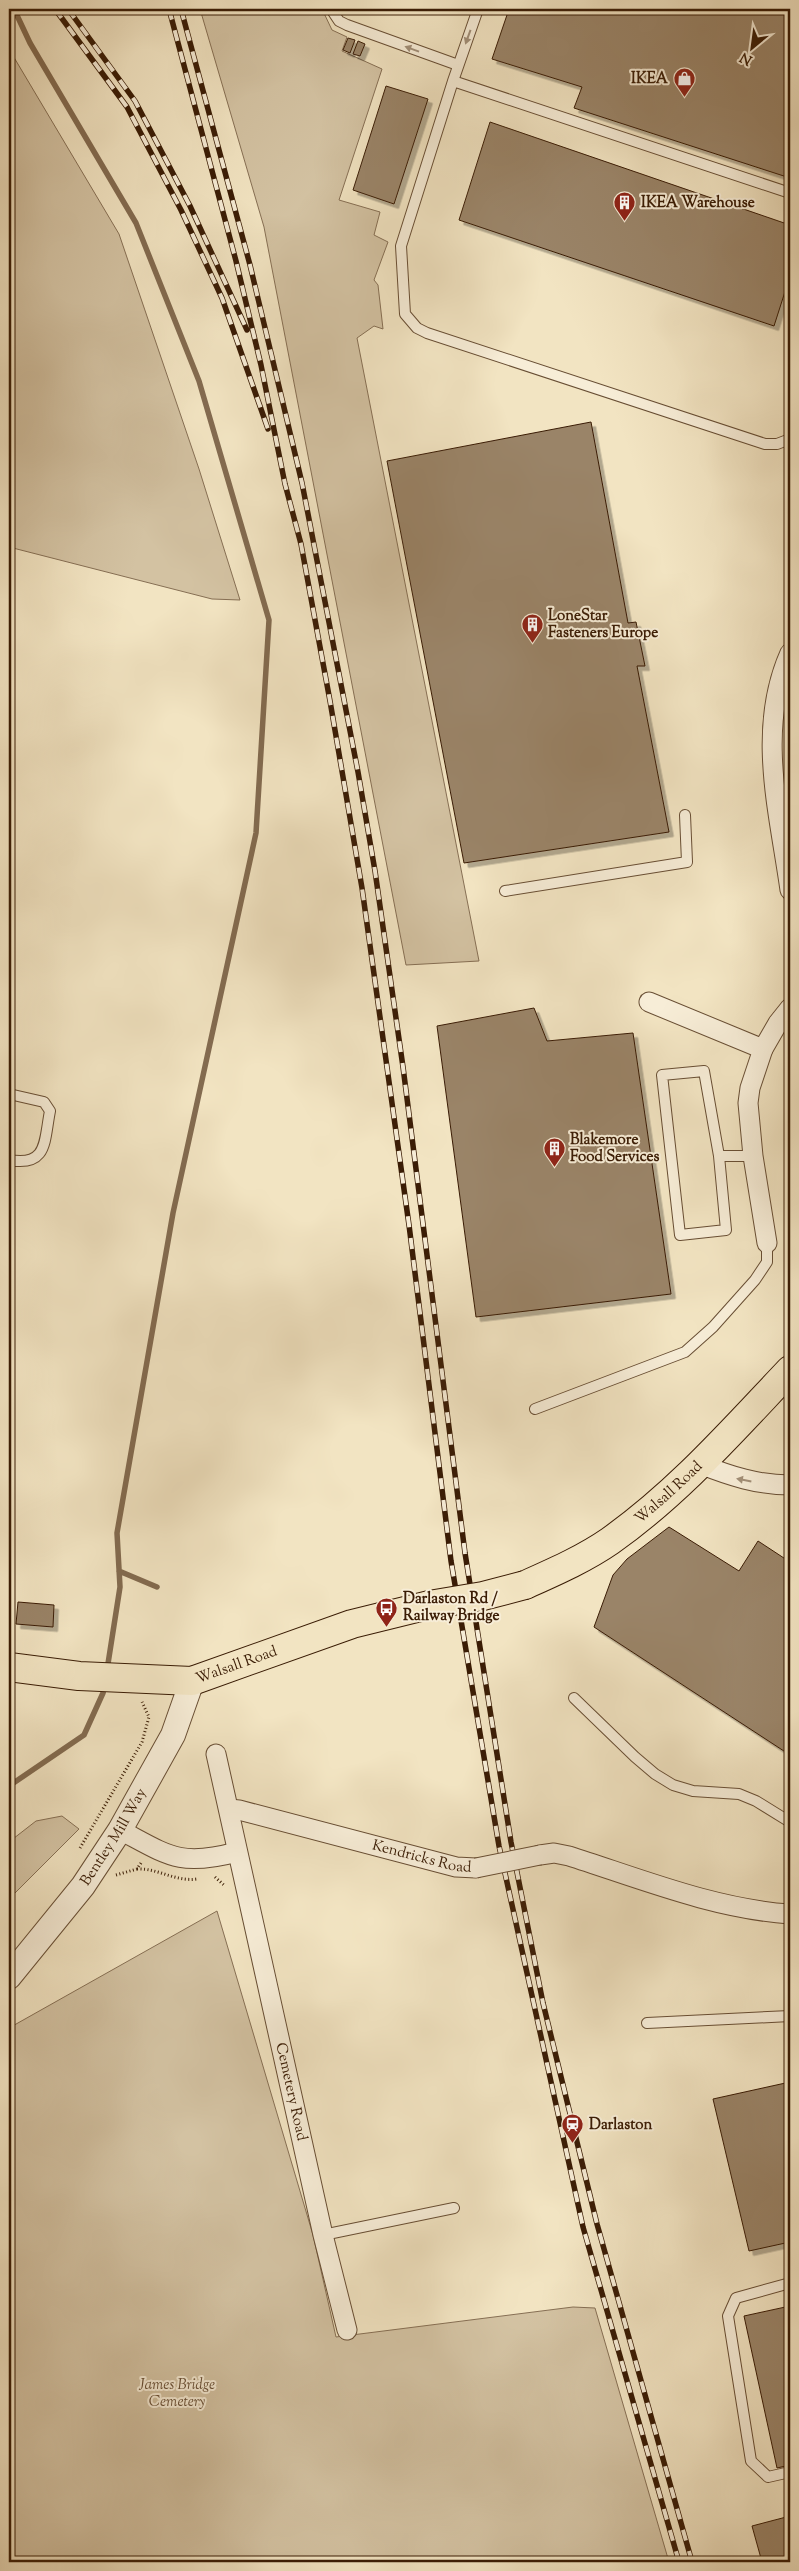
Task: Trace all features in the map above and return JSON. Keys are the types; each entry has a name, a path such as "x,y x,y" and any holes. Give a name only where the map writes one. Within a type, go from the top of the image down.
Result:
{"main road":[{"name":"Walsall Road","path":"9,1667 78,1676 130,1689 192,1681 352,1624 429,1604 483,1596 525,1585 564,1567 608,1542 651,1510 700,1464 790,1370"}],"street":[{"path":"790,653 784,668 774,708 772,757 790,890"},
{"path":"649,1002 763,1049"},
{"path":"767,1243 753,1156 748,1103 750,1088 763,1049 778,1023 790,1008"},
{"path":"700,1464 734,1478 772,1485 790,1485"},
{"name":"Bentley Mill Way","path":"9,1977 83,1886 120,1830 173,1735 192,1681"},
{"name":"Cemetery Road","path":"216,1754 323,2235 347,2330"},
{"name":"Kendricks Road","path":"229,1810 239,1810 456,1866 476,1868 554,1853 706,1899 772,1913 790,1914"},
{"path":"120,1830 173,1857 191,1860 237,1852"}],"lane":[{"path":"331,9 338,21 458,66"},
{"path":"478,9 452,81 401,246 402,299 405,314 410,322 427,333 765,444 777,444 790,439"},
{"path":"452,81 790,193"},
{"path":"505,890 688,862 684,815"},
{"path":"704,1070 719,1156 726,1230 680,1235 662,1074 704,1070"},
{"path":"9,1094 44,1102 50,1111 41,1153 35,1160 25,1163 9,1160"},
{"path":"719,1156 753,1156"},
{"path":"535,1409 685,1352 713,1327 755,1280 767,1262 767,1243"},
{"path":"574,1698 654,1774 673,1785 693,1791 739,1794 756,1801 790,1822"},
{"path":"647,2023 790,2016"},
{"path":"323,2235 454,2208"},
{"path":"790,2283 736,2298 728,2316 752,2461 768,2477 790,2472"}],"path":[{"path":"79,1849 142,1742 149,1717 144,1703 130,1689"},
{"path":"137,1869 151,1847"},
{"path":"114,1876 147,1868 166,1877 199,1879"},
{"path":"207,1878 216,1877 230,1890 249,1901"}],"green space":[{"path":"200,9 322,9 332,30 347,37 342,51 382,69 339,200 380,212 374,235 388,242 374,280 378,285 383,329 374,326 357,338 479,961 406,965 264,227"},
{"path":"9,49 119,234 199,469 240,600 212,599 9,547"},
{"path":"62,1816 79,1829 9,1899 9,1842 36,1821"},
{"name":"James Bridge Cemetery","path":"217,1911 313,2235 336,2337 573,2307 595,2308 669,2562 9,2562 9,2028"}],"building":[{"name":"IKEA","path":"509,9 790,9 790,178 574,108 582,87 492,59"},
{"path":"348,38 355,40 350,53 343,50"},
{"path":"358,41 365,44 360,56 353,54"},
{"path":"386,86 428,99 394,204 353,190"},
{"name":"IKEA Warehouse","path":"490,122 790,225 790,276 774,326 459,220"},
{"name":"LoneStar Fasteners Europe","path":"591,422 628,623 636,622 645,666 637,666 669,832 464,863 387,461"},
{"name":"Blakemore Food Services","path":"534,1008 547,1041 633,1033 671,1294 476,1317 437,1026"},
{"path":"669,1527 739,1571 758,1541 790,1562 790,1755 594,1627 613,1575 627,1559"},
{"path":"18,1602 54,1605 53,1627 16,1624"},
{"path":"790,2082 790,2242 749,2251 713,2099"},
{"path":"790,2306 790,2465 777,2468 744,2316"},
{"path":"790,2516 790,2562 762,2562 752,2526"}],"waterway":[{"path":"14,9 30,43 136,223 199,381 269,620 256,833 173,1213 117,1533 120,1587 107,1670"},
{"path":"119,1571 157,1587"},
{"path":"9,1786 84,1735 105,1685"}],"railway":[{"path":"55,9 127,107 181,210 222,298 268,429"},
{"path":"68,9 135,101 190,206 247,330"},
{"path":"169,9 236,261 261,365 285,484 301,544 330,701 362,888 409,1225 451,1561 499,1846 583,2227 679,2562"},
{"path":"181,9 250,265 302,483 358,772 375,871 403,1067 465,1553 511,1842 543,2003 597,2224 692,2562"}],"place":[{"name":"IKEA","path":"684,98"},
{"name":"IKEA Warehouse","path":"625,222"},
{"name":"LoneStar Fasteners Europe","path":"532,644"},
{"name":"Blakemore Food Services","path":"554,1168"},
{"name":"Darlaston Rd / Railway Bridge","path":"387,1627"},
{"name":"Darlaston","path":"573,2144"}]}
